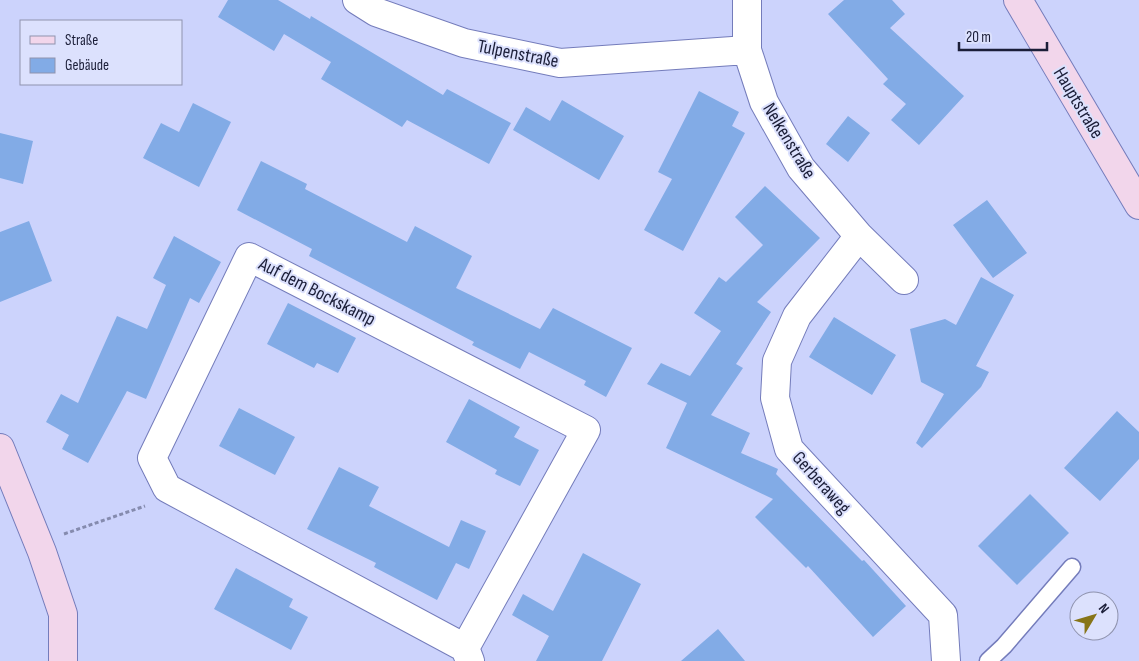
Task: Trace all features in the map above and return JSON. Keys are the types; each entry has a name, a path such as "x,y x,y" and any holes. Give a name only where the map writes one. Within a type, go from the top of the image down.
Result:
{"main road":[{"name":"Hauptstraße","path":"1018,0 1139,206"},
{"path":"0,448 38,542 63,614 63,661"}],"street":[{"name":"Tulpenstraße","path":"357,0 376,12 464,43 560,63 747,50"},
{"name":"Nelkenstraße","path":"746,0 747,50 764,102 801,168 859,236 904,280"},
{"name":"Gerberaweg","path":"859,236 796,316 777,361 775,398 789,449 943,615 946,661"},
{"name":"Auf dem Bockskamp","path":"249,257 586,430 468,655 167,488 152,458 249,257"}],"lane":[{"path":"988,661 1004,646 1072,567"}],"path":[{"path":"38,542 152,504 167,488"}],"building":[{"path":"228,0 278,0 310,19 311,16 443,95 447,89 511,123 489,164 407,120 402,127 321,79 331,62 284,34 274,51 218,17"},
{"path":"844,0 892,0 905,14 890,28 964,96 919,145 891,120 906,104 883,84 888,79 828,14"},
{"path":"699,91 739,112 732,126 745,133 683,251 644,230 672,179 658,172"},
{"path":"562,100 624,136 599,180 513,130 526,107 550,121"},
{"path":"193,103 231,122 199,187 143,158 161,123 179,132"},
{"path":"848,116 870,133 848,162 826,144"},
{"path":"0,133 33,141 23,184 0,178"},
{"path":"261,161 307,184 305,189 407,242 415,226 472,256 456,288 540,329 553,308 632,348 606,397 584,385 586,381 529,352 520,369 472,345 474,342 309,256 312,249 237,210"},
{"path":"765,186 820,238 757,302 771,312 736,364 743,368 711,415 750,433 741,453 778,469 776,474 862,561 864,560 906,606 873,637 808,566 806,568 755,517 773,499 666,448 687,403 647,384 661,363 690,376 721,331 694,313 719,277 726,282 763,245 735,217"},
{"path":"987,200 1027,253 993,278 953,225"},
{"path":"29,221 52,281 0,302 0,232"},
{"path":"174,236 221,262 199,303 190,298 146,399 127,391 88,463 62,449 69,435 46,422 61,394 78,403 117,316 147,329 166,285 153,278"},
{"path":"981,277 1014,295 976,366 989,372 981,387 922,448 916,443 944,394 921,382 910,329 945,319 956,325"},
{"path":"288,303 356,338 338,373 317,363 314,368 267,344"},
{"path":"834,317 896,355 872,395 809,357"},
{"path":"469,399 520,427 514,437 539,450 520,486 495,474 497,470 446,442"},
{"path":"239,408 295,437 275,475 219,446"},
{"path":"1117,411 1139,432 1139,459 1100,501 1064,468"},
{"path":"339,467 379,487 369,506 449,547 461,520 486,531 469,569 456,563 437,600 374,567 376,563 307,529"},
{"path":"1030,494 1069,533 1017,585 978,546"},
{"path":"583,553 641,584 602,661 536,661 549,636 512,615 523,594 553,611"},
{"path":"236,568 293,599 289,607 308,617 291,650 214,609"},
{"path":"718,629 745,661 681,661"}]}
